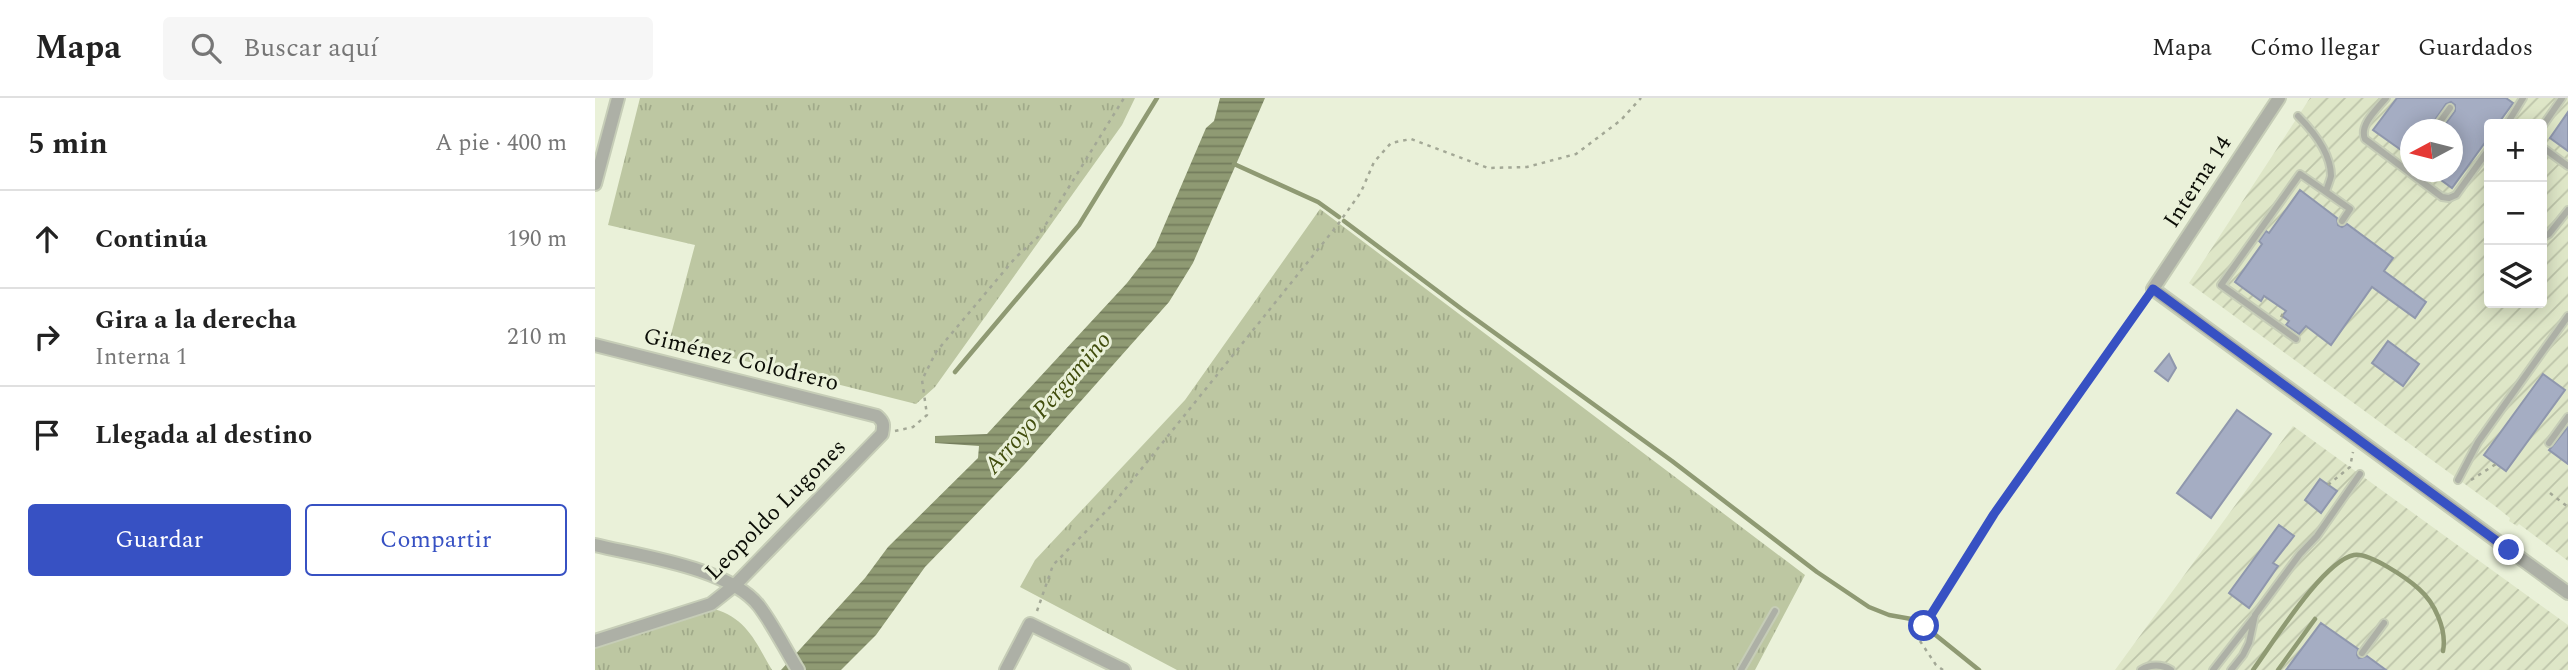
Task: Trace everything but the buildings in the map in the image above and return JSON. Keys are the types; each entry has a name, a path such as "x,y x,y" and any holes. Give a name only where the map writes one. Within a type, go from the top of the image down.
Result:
{"street":[{"path":"595,183 618,98"},
{"name":"Interna 14","path":"2153,289 2279,98"},
{"path":"2153,289 2568,593"},
{"name":"Giménez Colodrero","path":"595,345 877,416 883,421 882,434"},
{"name":"Leopoldo Lugones","path":"595,641 711,604 735,585 882,434"},
{"path":"595,544 695,569 735,585 758,604 798,670"},
{"path":"1006,670 1030,624 1124,670"}],"lane":[{"path":"2386,98 2364,126 2363,134 2365,139 2400,165"},
{"path":"2510,119 2523,98"},
{"path":"2547,120 2562,98"},
{"path":"2442,119 2450,108"},
{"path":"2298,116 2312,130 2323,149 2331,175 2326,192"},
{"path":"2547,151 2568,166"},
{"path":"2422,182 2442,197 2449,198 2456,195 2484,156"},
{"path":"2296,339 2221,285 2300,174 2350,209 2342,221"},
{"path":"2547,235 2568,210"},
{"path":"2458,480 2477,442 2568,316"},
{"path":"2549,443 2568,416"},
{"path":"2213,670 2300,554 2317,536 2360,474"},
{"path":"1741,670 1775,611"},
{"path":"2231,670 2243,655 2253,629 2255,615"},
{"path":"2362,653 2384,623"},
{"path":"2141,670 2157,665 2171,670"}],"path":[{"path":"882,434 913,427 927,415 922,380 936,352 1016,257 1038,237 1124,98"},
{"path":"1030,624 1042,600 1053,565 1114,503 1191,408 1336,227 1361,192 1374,162 1391,144 1412,139 1488,168 1527,167 1576,154 1621,120 1641,98"},
{"path":"1943,670 1936,665 1918,638 1926,623 1994,514 2153,289"},
{"path":"2328,485 2350,467 2356,438"},
{"path":"2466,483 2496,464"},
{"path":"2550,493 2568,507"}],"shaded area":[{"path":"2310,98 2568,98 2568,561 2519,524 2517,526 2509,521 2510,518 2189,283"},
{"path":"2293,426 2568,625 2568,670 2115,670"}],"green space":[{"path":"640,98 1135,98 1122,125 935,387 916,404 669,342 695,245 608,225"},
{"path":"1320,209 1805,575 1755,670 1177,670 1020,587 1035,560 1185,400"},
{"path":"714,609 743,625 772,670 595,670 595,646"}],"water":[{"name":"Arroyo Pergamino","path":"1220,98 1265,98 1193,263 1169,302 1024,465 925,567 876,635 841,670 781,670 865,578 888,547 978,458 979,446 935,443 935,436 987,434 1127,283 1155,247 1206,128 1214,121"}],"waterway":[{"path":"955,372 1079,225 1157,98"},
{"path":"1234,164 1318,202 1339,217"},
{"path":"1344,221 1672,461 1817,572 1869,607 1889,615 1917,620 1979,670"},
{"path":"2253,670 2314,587 2328,572 2354,555 2361,555 2388,567 2425,595 2435,609 2441,626 2443,651"},
{"path":"2278,670 2315,619"}],"route":[{"path":"1924,626 1994,514 2153,289 2509,550"}]}
